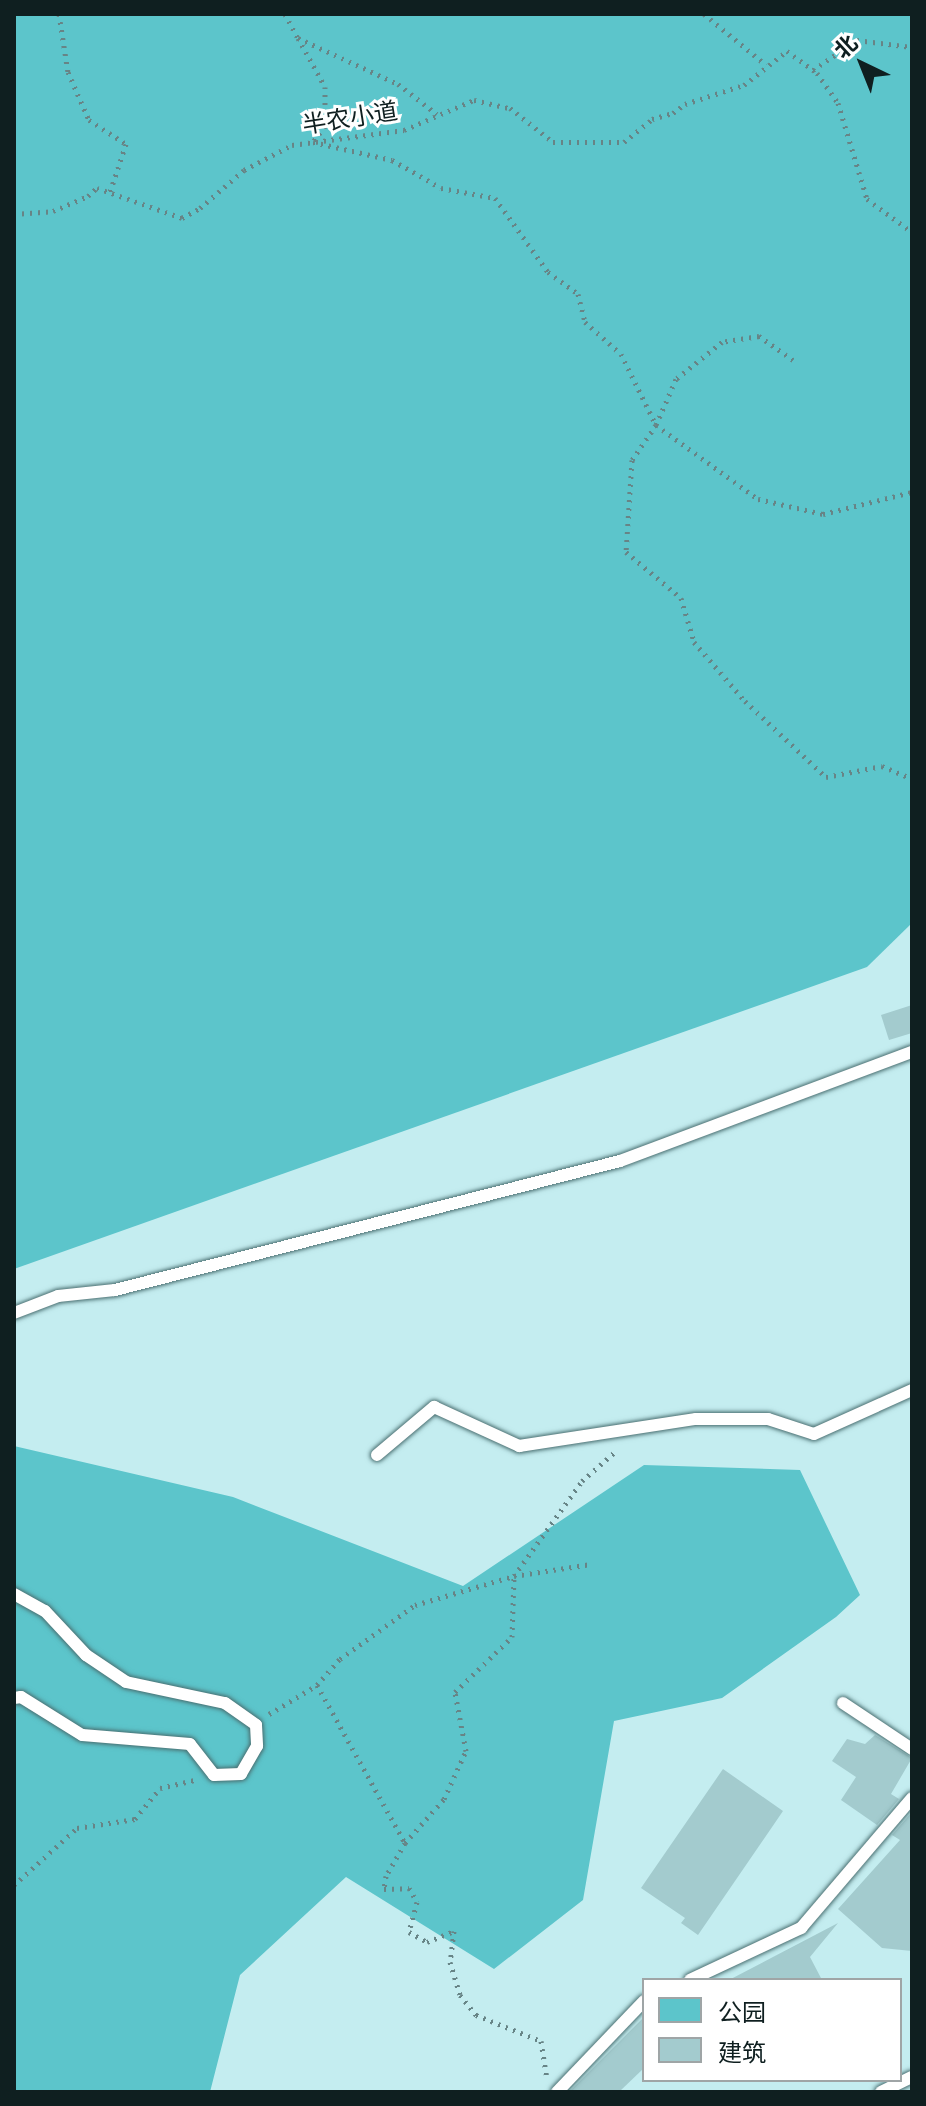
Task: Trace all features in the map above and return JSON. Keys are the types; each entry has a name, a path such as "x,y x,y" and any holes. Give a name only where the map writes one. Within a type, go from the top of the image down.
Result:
{"lane":[{"path":"14,1313 58,1296 115,1290 620,1161 912,1052"},
{"path":"377,1455 434,1407 519,1446 696,1419 768,1419 814,1434 912,1390"},
{"path":"14,1594 45,1611 86,1655 126,1682 225,1703 256,1725 257,1746 241,1774 214,1775 190,1744 82,1735 21,1697 14,1698"},
{"path":"843,1703 912,1749"},
{"path":"694,1978 801,1928 912,1798"},
{"path":"557,2092 642,2003"},
{"path":"881,2092 902,2082"}],"path":[{"path":"14,214 53,211 88,196 97,188 110,192 126,144 89,120 68,72 59,14"},
{"path":"285,14 325,87 325,126 313,142 392,160 441,188 495,198 548,272 578,294 585,322 621,354 656,425 758,499 823,514 912,492"},
{"path":"704,14 766,65"},
{"path":"298,38 398,84 437,114"},
{"path":"813,70 857,40 912,47"},
{"name":"半农小道","path":"110,192 182,218 200,208 244,170 292,145 404,130 474,100 510,108 553,142 624,142 652,119 673,113 685,104 744,85 787,51 813,70 838,103 867,199 912,232"},
{"path":"793,360 759,336 722,342 676,379 656,425 632,460 626,552 681,598 694,642 745,701 826,777 882,766 912,779"},
{"path":"550,2092 541,2041 476,2015 460,1995 450,1962 454,1931 427,1942 409,1932 417,1902 409,1888 384,1889 386,1876 405,1843 444,1799 466,1751 455,1692 512,1637 514,1576 582,1481 639,1430"},
{"path":"256,1725 275,1708 317,1685 340,1659 415,1605 514,1576 591,1564"},
{"path":"317,1685 405,1843"},
{"path":"14,1885 77,1828 135,1819 160,1788 214,1775"}],"green space":[{"path":"14,14 912,14 912,923 867,967 14,1269"},
{"path":"14,1446 233,1497 463,1586 644,1465 800,1470 860,1595 836,1617 722,1698 614,1721 583,1900 494,1969 346,1877 240,1975 210,2092 14,2092"}],"building":[{"path":"912,1005 912,1033 889,1040 881,1015"},
{"path":"875,1735 912,1758 891,1794 899,1799 877,1825 841,1800 856,1777 832,1761 847,1739 865,1744"},
{"path":"723,1769 783,1811 698,1935 681,1923 685,1918 641,1888"},
{"path":"912,1812 912,1951 882,1948 838,1909 900,1840 892,1835"},
{"path":"838,1923 810,1957 821,1978 733,1978"},
{"path":"642,2019 642,2070 619,2092 569,2092"}]}
